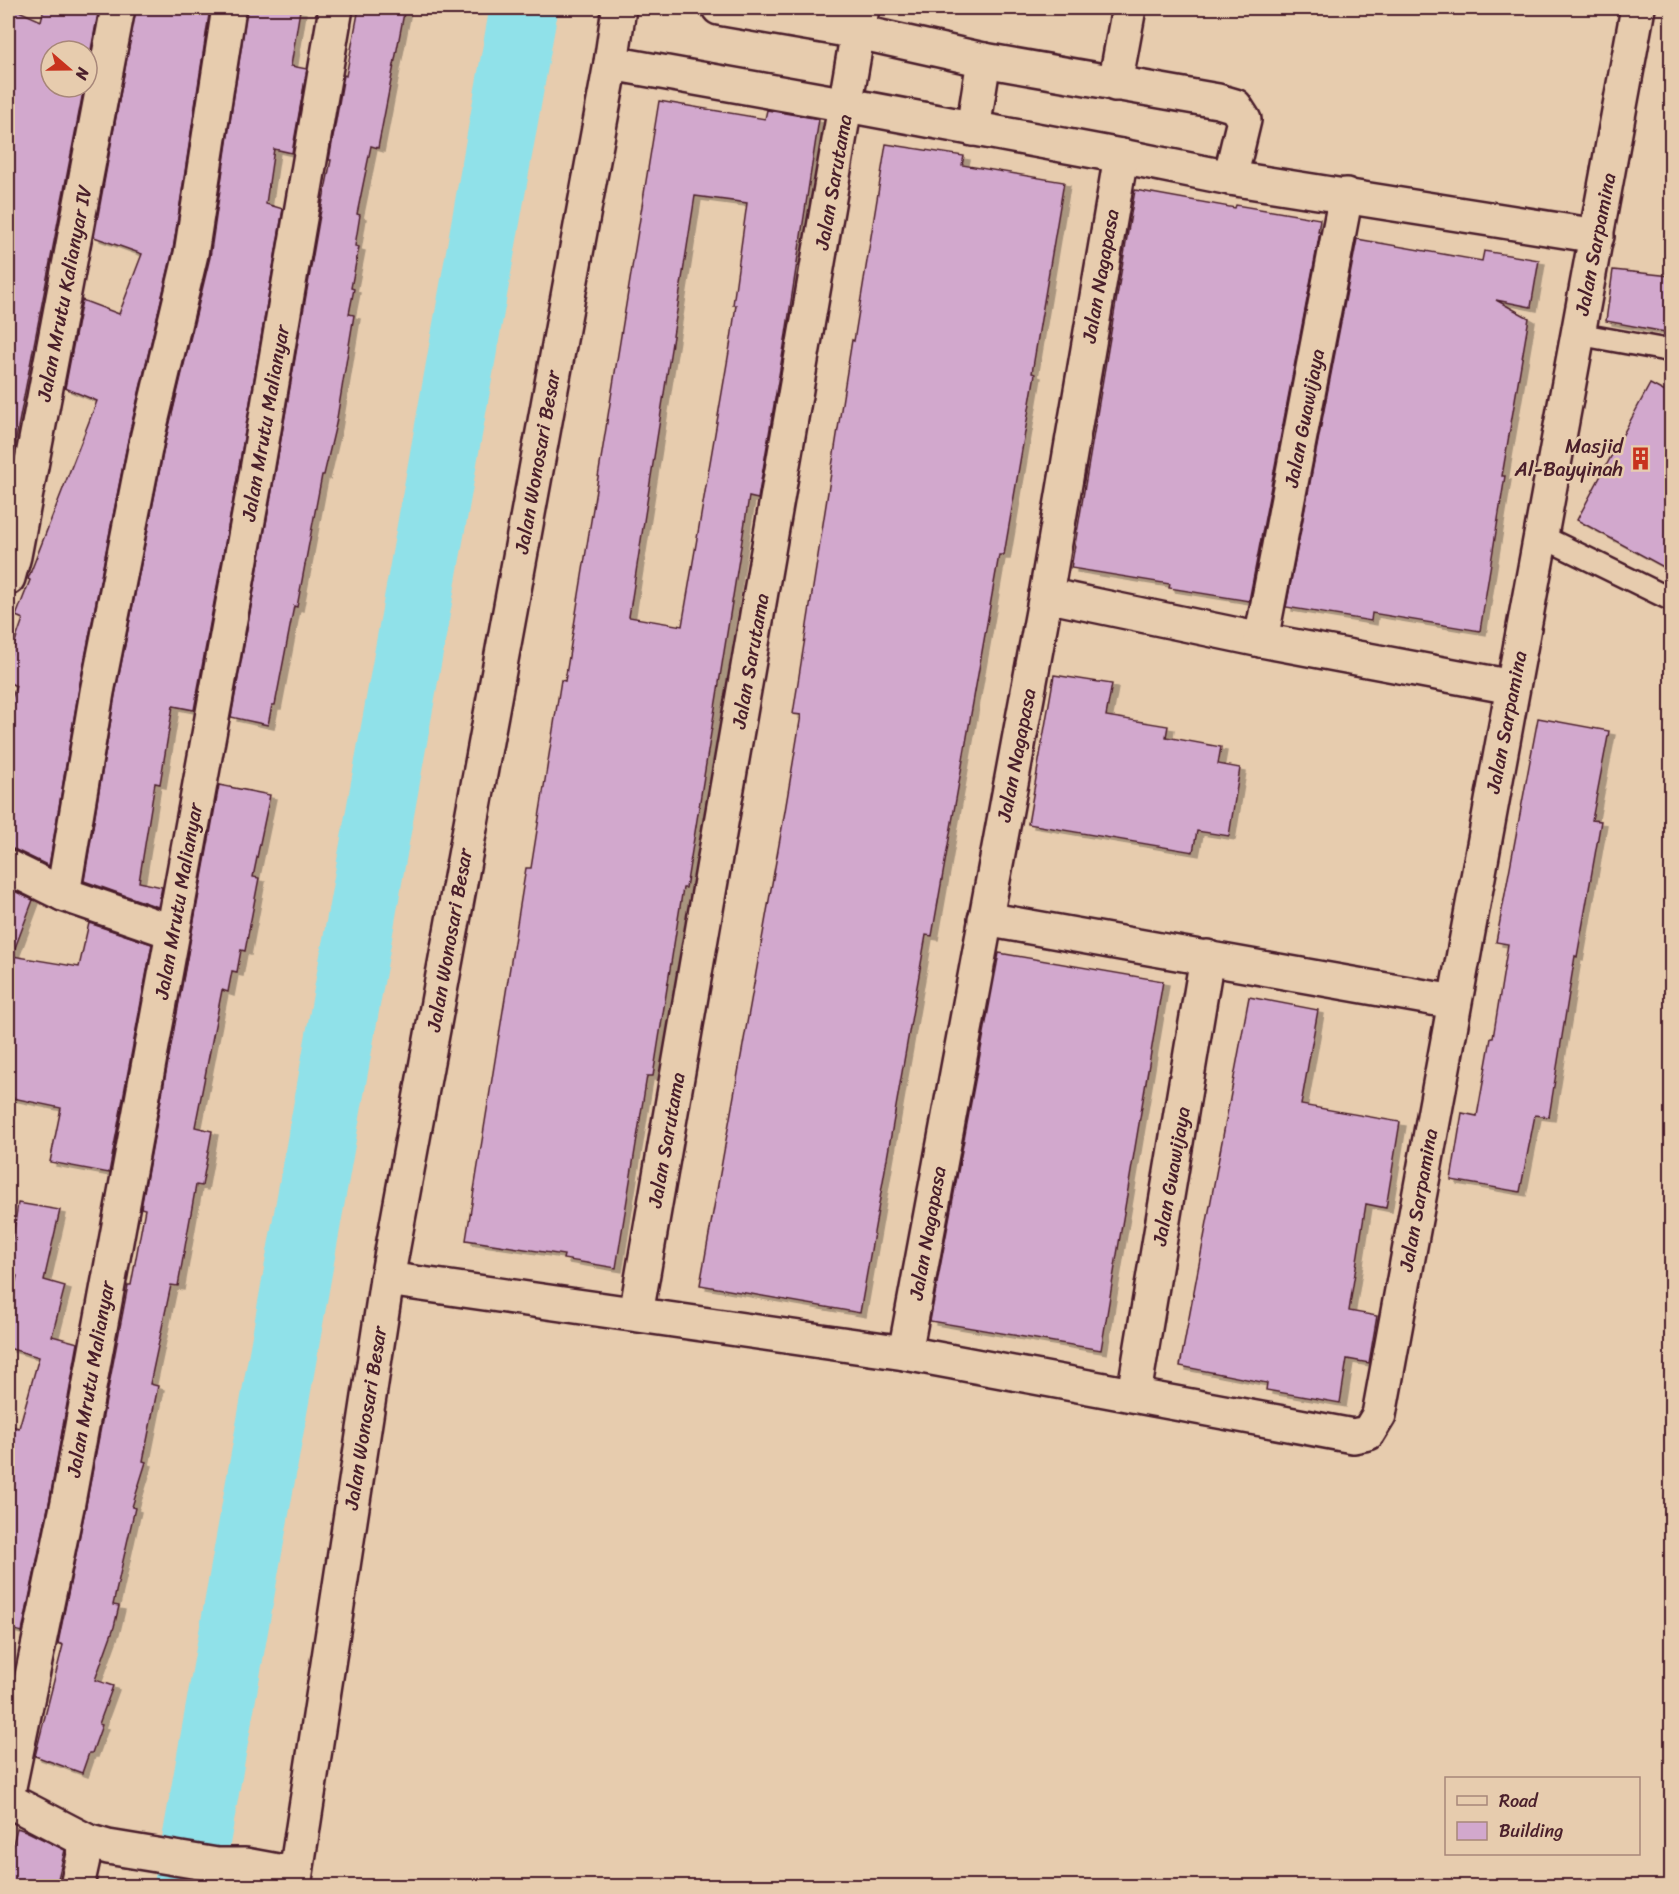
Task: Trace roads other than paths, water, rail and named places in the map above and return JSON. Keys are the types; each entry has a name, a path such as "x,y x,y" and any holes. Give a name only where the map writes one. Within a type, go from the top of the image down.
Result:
{"street":[{"name":"Jalan Mrutu Kalianyar IV","path":"8,578 118,8"},
{"path":"63,894 97,692 147,439 191,254 229,8"},
{"name":"Jalan Mrutu Malianyar","path":"8,1792 70,1490 255,482 336,8"},
{"name":"Jalan Wonosari Besar","path":"294,1880 387,1279 611,63 619,8"},
{"path":"719,8 860,20 984,60 1218,101 1235,106 1244,120 1230,178"},
{"path":"1115,84 1129,8"},
{"name":"Jalan Sarpamina","path":"1134,1394 1353,1436 1368,1433 1379,1415 1638,8"},
{"name":"Jalan Sarutama","path":"636,1314 860,20"},
{"path":"973,129 984,60"},
{"path":"611,63 847,105 1230,178 1597,236"},
{"name":"Jalan Nagapasa","path":"904,1353 1046,595 1121,156"},
{"name":"Jalan Guawijaya","path":"1261,640 1346,195"},
{"path":"1046,595 1261,640 1512,687"},
{"path":"8,867 63,894 172,932"},
{"path":"985,919 1454,1002"},
{"name":"Jalan Guawijaya","path":"1134,1394 1208,957"},
{"path":"387,1279 904,1353 1134,1394"},
{"path":"8,1800 98,1844 217,1865 245,1864 294,1880"},
{"path":"77,1887 98,1844"}],"lane":[{"path":"1578,334 1671,351"},
{"path":"1541,536 1671,600"}],"waterway":[{"path":"188,1886 524,8"}],"place":[{"name":"Masjid Al-Bayyinah","path":"1641,458"}]}
